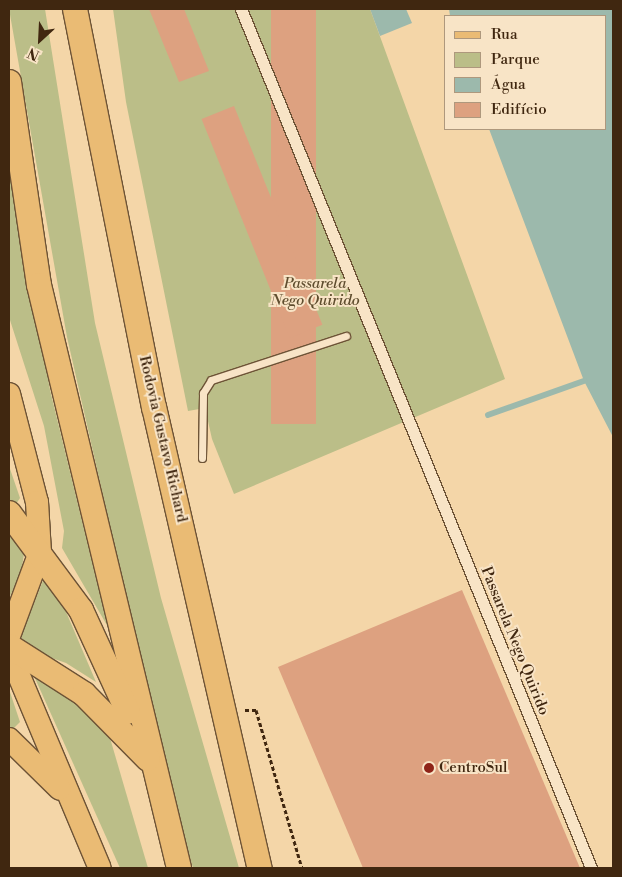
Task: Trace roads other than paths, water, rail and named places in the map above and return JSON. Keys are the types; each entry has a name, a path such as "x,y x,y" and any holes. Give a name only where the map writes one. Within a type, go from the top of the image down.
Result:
{"highway":[{"name":"Rodovia Gustavo Richard","path":"75,9 154,407 260,868"},
{"path":"9,82 39,285 150,763 179,868"},
{"path":"9,513 40,552 81,610 150,763"},
{"path":"9,646 84,694 150,763"}],"main road":[{"path":"9,394 36,502 40,552 9,636"},
{"path":"9,652 100,868"},
{"path":"9,739 35,761 76,812"}],"street":[{"name":"Passarela Nego Quirido","path":"241,9 591,868"}],"lane":[{"path":"202,458 203,392 211,380 346,336"}],"water":[{"path":"370,9 406,9 412,23 380,36"},
{"path":"449,9 613,9 613,437 584,381 489,130 607,130 607,15 450,15"}],"waterway":[{"path":"488,415 584,381"}],"place":[{"name":"CentroSul","path":"429,768"}]}
